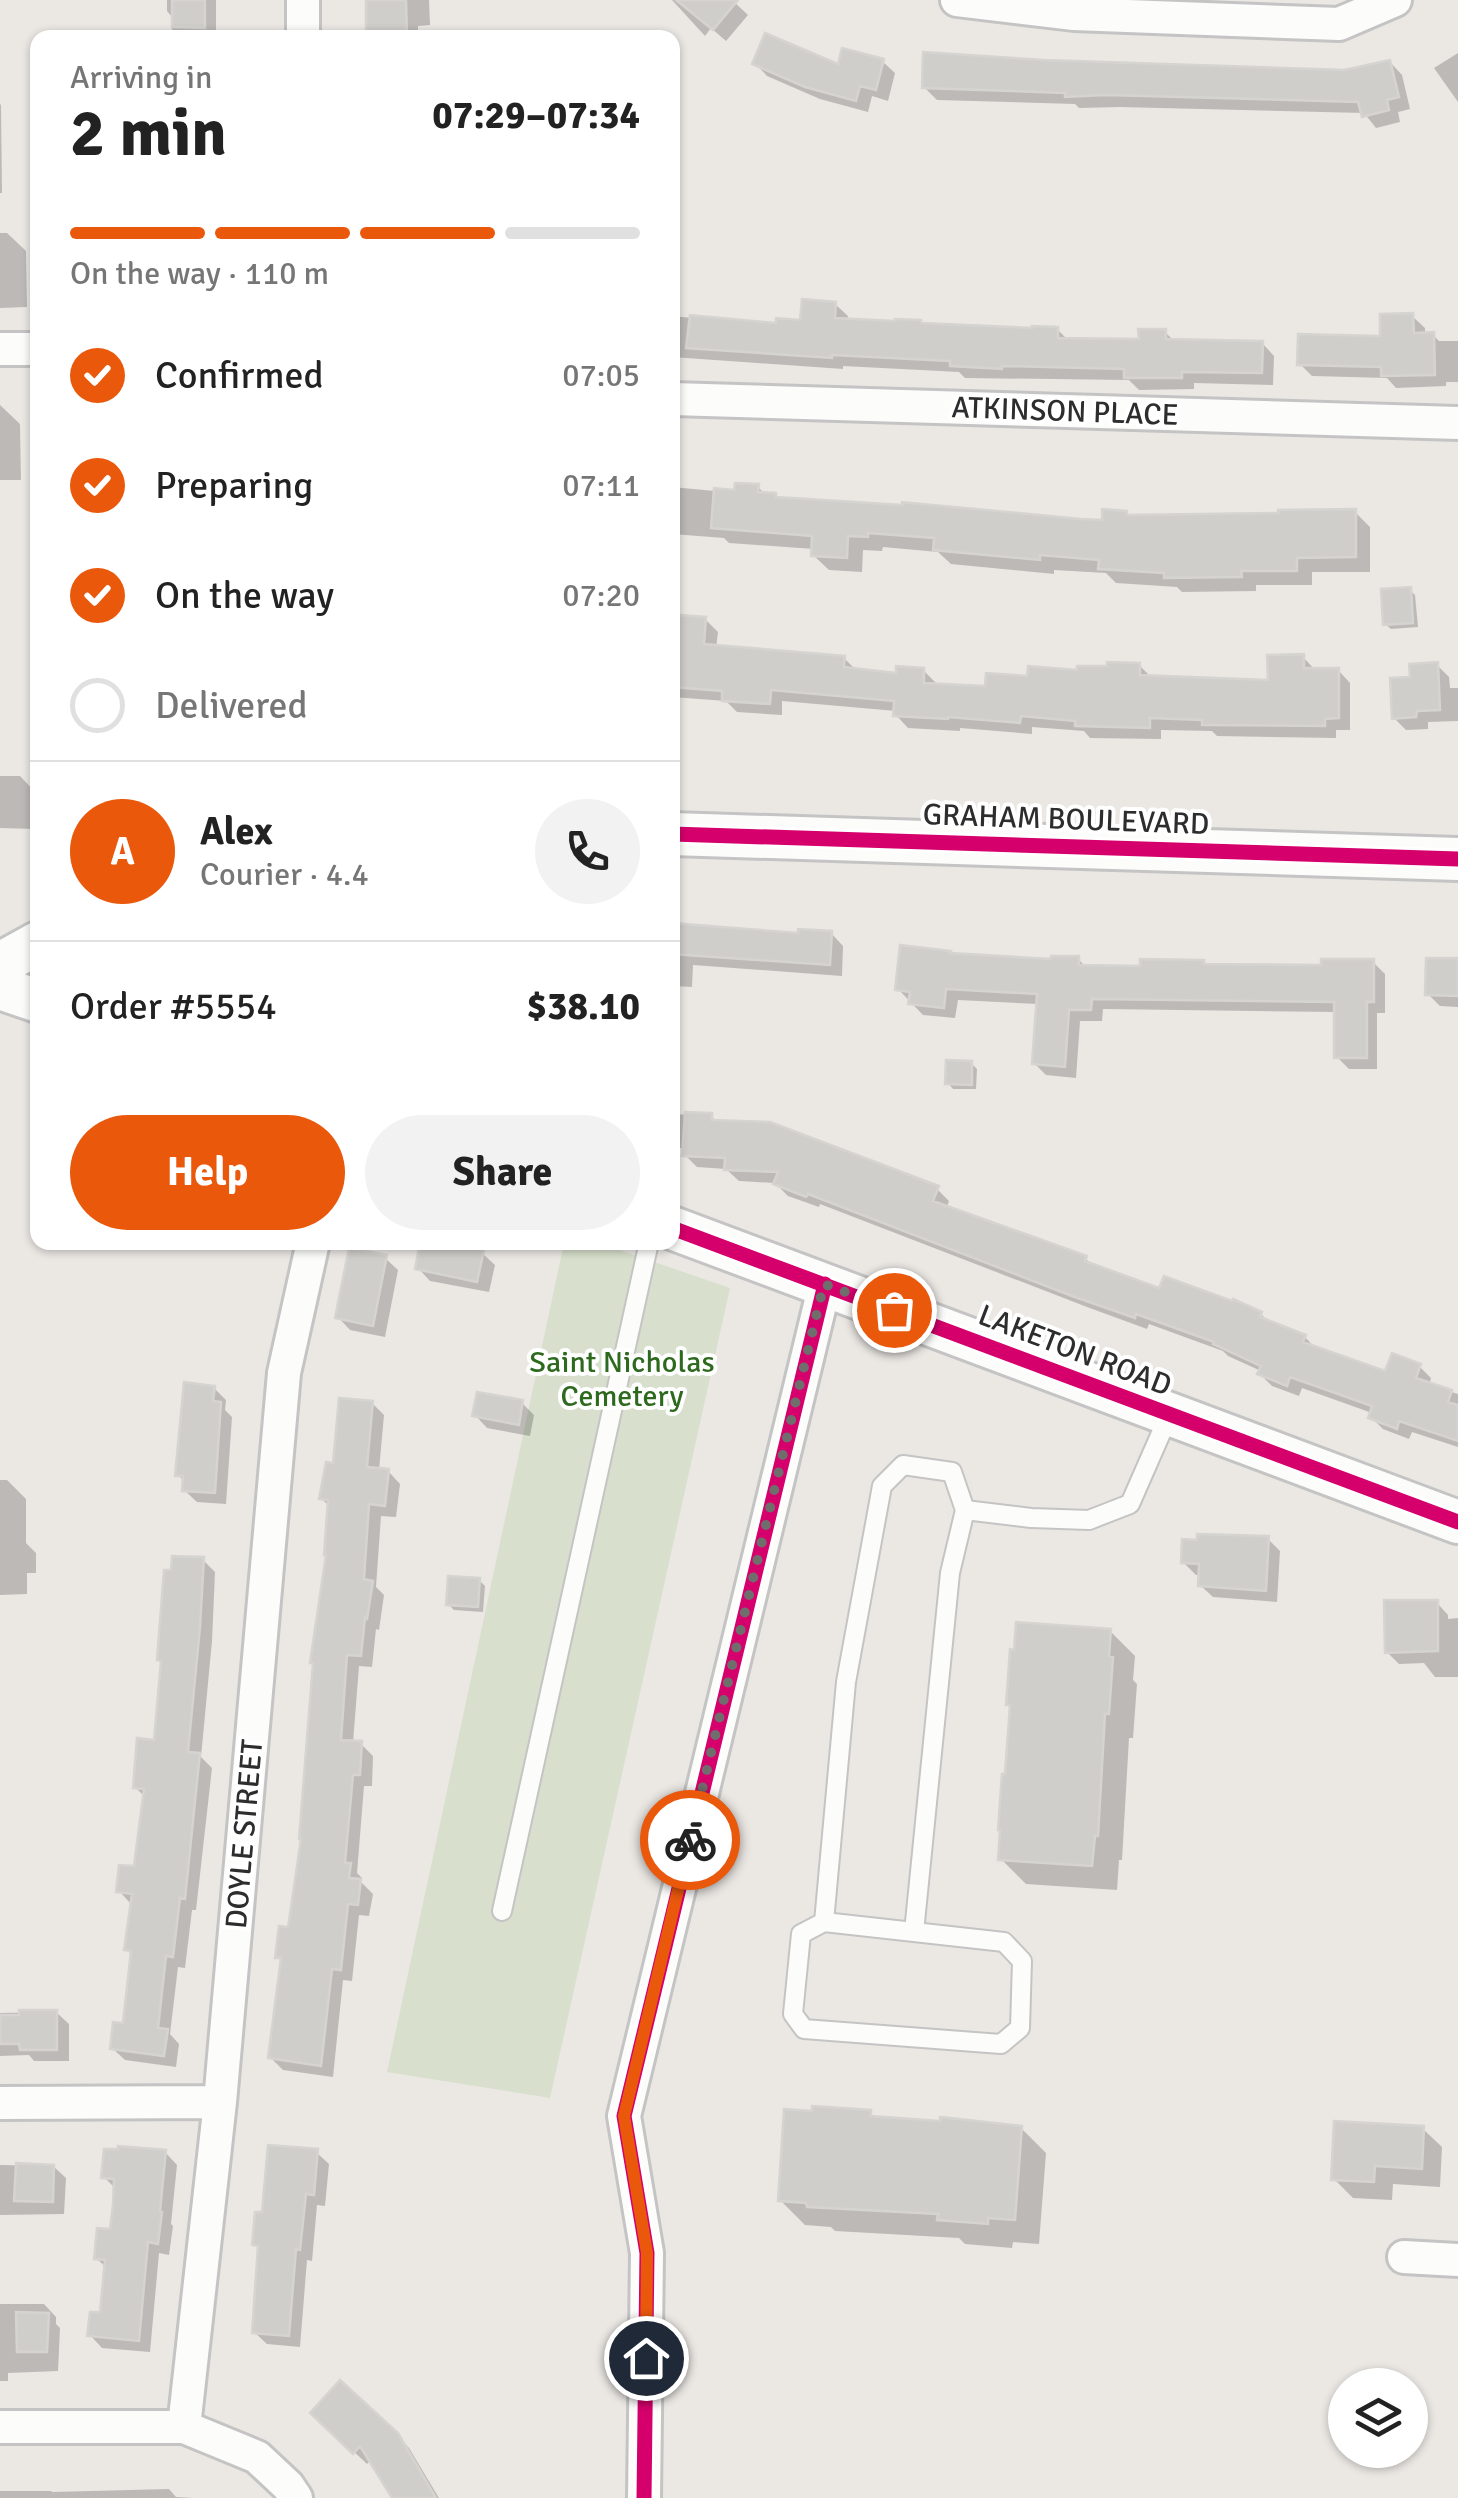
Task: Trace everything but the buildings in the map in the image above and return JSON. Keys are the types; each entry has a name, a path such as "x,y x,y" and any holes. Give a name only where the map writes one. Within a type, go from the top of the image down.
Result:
{"street":[{"path":"303,0 303,30"},
{"path":"957,0 1338,24 1395,0"},
{"path":"0,349 30,349"},
{"name":"ATKINSON PLACE","path":"680,399 1458,423"},
{"name":"GRAHAM BOULEVARD","path":"680,834 1458,860"},
{"path":"0,964 30,947"},
{"path":"0,988 30,998"},
{"name":"LAKETON ROAD","path":"680,1231 1458,1522"},
{"name":"DOYLE STREET","path":"184,2427 220,2102 284,1373 312,1250"},
{"path":"644,2498 647,2253 624,2116 824,1284"},
{"path":"0,2103 220,2102"},
{"path":"1404,2257 1458,2260"},
{"path":"0,2427 184,2427 257,2457 296,2498"}],"lane":[{"path":"502,1910 647,1250"},
{"path":"965,1510 1089,1520 1130,1504 1170,1415"},
{"path":"824,1922 846,1682 882,1486 904,1465 952,1472 965,1510 950,1573 914,1932"},
{"path":"824,1922 1004,1942 1022,1961 1020,2028 1002,2044 804,2029 793,2014 801,1934 824,1922"}],"green space":[{"name":"Saint Nicholas Cemetery","path":"563,1250 619,1250 730,1288 550,2098 387,2072"}],"cycle path":[{"path":"680,834 1458,859"},
{"path":"680,1231 1458,1522"},
{"path":"644,2498 647,2253 624,2116 825,1284"}],"way so far":[{"path":"690,1840 824,1284 894,1310"}],"route":[{"path":"646,2358 647,2253 624,2116 690,1840"}]}
